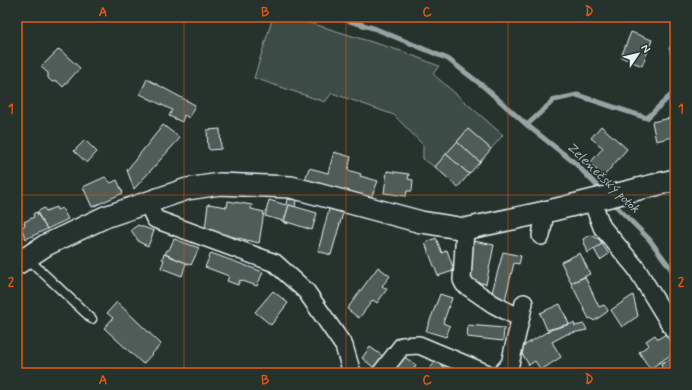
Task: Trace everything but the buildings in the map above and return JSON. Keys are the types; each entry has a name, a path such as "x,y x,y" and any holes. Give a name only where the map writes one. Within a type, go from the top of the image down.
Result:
{"street":[{"path":"22,261 46,245 105,217 187,190 220,184 291,187 421,222 465,229 545,212 675,180"},
{"path":"604,198 602,227 636,268 675,332"},
{"path":"147,202 155,219 275,263 306,291 344,346 352,373"},
{"path":"541,236 545,212"},
{"path":"465,229 462,280 464,284 493,304 522,310 510,364 502,373"},
{"path":"381,373 402,346 419,345 486,373"}],"lane":[{"path":"22,261 92,319"}],"shaded area":[{"path":"273,17 291,17 404,52 439,66 433,74 503,135 491,149 468,129 435,167 423,159 423,145 394,115 332,93 325,102 254,78"}],"waterway":[{"path":"337,17 376,29 448,59 483,86 527,125"},
{"name":"Zelenečský potok","path":"603,192 575,163 527,125 554,100 577,95 647,118 671,95 675,96"},
{"name":"Zelenečský potok","path":"611,201 649,239 675,274"}]}
